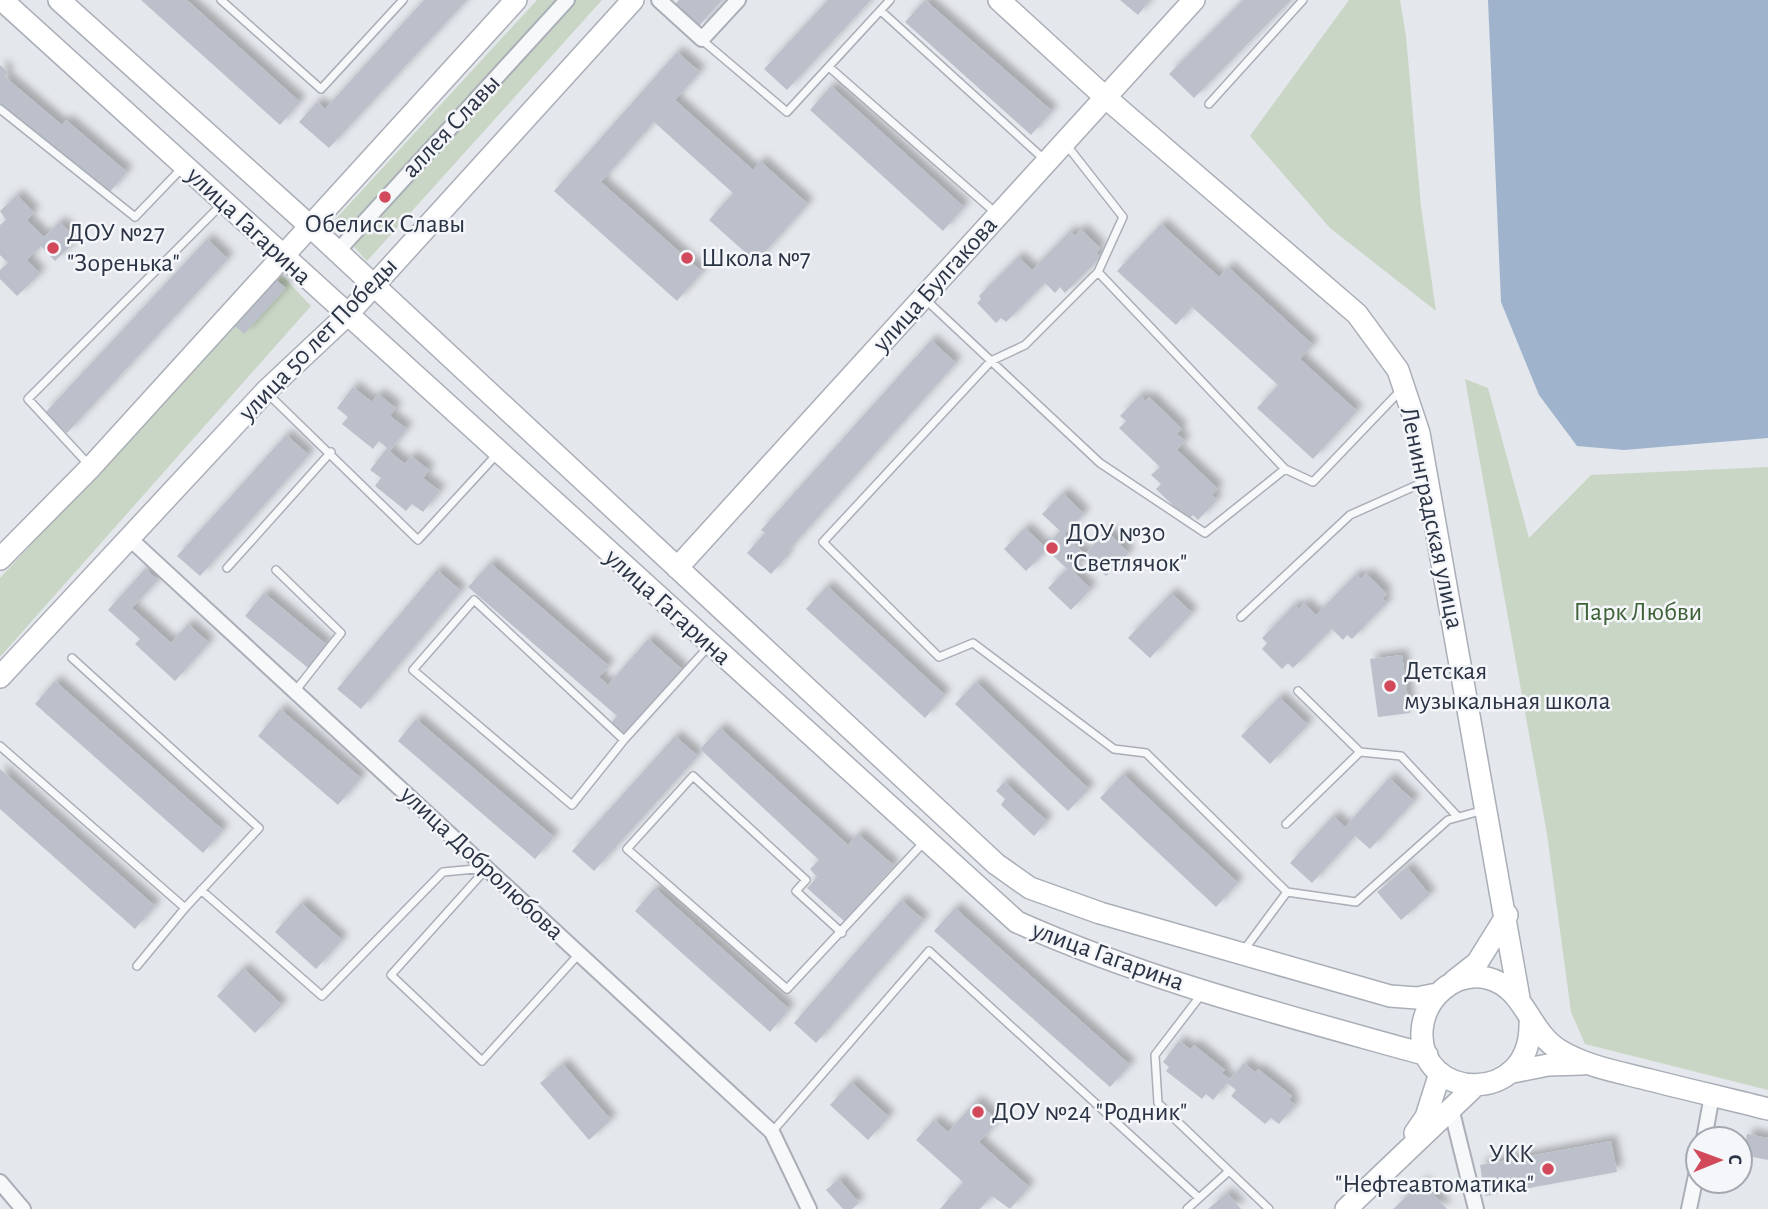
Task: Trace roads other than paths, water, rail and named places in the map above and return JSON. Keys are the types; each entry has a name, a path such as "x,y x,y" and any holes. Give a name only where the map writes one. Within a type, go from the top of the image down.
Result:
{"street":[{"name":"улица Гагарина","path":"2,0 1017,922 1082,951 1203,992 1427,1055"},
{"name":"улица Гагарина","path":"59,0 311,227 996,864 1030,888 1100,913 1390,996 1417,998 1444,988"},
{"path":"0,559 91,467 516,0"},
{"name":"аллея Славы","path":"336,253 567,0"},
{"name":"улица 50 лет Победы","path":"0,677 266,391 347,315 633,0"},
{"path":"659,0 702,39 738,0"},
{"name":"Ленинградская улица","path":"999,0 1105,97 1357,314 1398,370 1419,433 1507,915 1519,998"},
{"name":"улица Булгакова","path":"677,568 1194,0"},
{"name":"улица Добролюбова","path":"128,537 772,1132 809,1209"},
{"path":"1507,915 1476,963 1444,988 1426,1010 1422,1033 1427,1055 1440,1073 1455,1082 1475,1086 1492,1084 1513,1072 1548,1065 1584,1064"},
{"path":"1444,988 1467,978 1485,978 1503,984 1519,998 1530,1023 1556,1049 1584,1064 1768,1109"},
{"path":"1513,1072 1525,1056 1530,1039 1530,1023"},
{"path":"1393,1167 1426,1117 1440,1073"},
{"path":"1346,1209 1475,1086"},
{"path":"1707,1125 1712,1095"},
{"path":"1451,1108 1476,1209"},
{"path":"0,1182 23,1209"}],"lane":[{"path":"221,0 321,89 403,0"},
{"path":"702,39 787,113 891,0"},
{"path":"1209,104 1303,0"},
{"path":"881,11 1047,162"},
{"path":"830,67 998,215"},
{"path":"0,108 135,217 184,166"},
{"path":"1064,142 1123,217 1098,272 1025,345 992,361 823,542 939,657 973,643 1114,749 1146,753 1287,891 1356,902 1448,820 1488,808"},
{"path":"91,467 28,399 223,203"},
{"path":"1098,272 1285,469 1313,482 1404,386"},
{"path":"923,297 1100,463 1205,533 1285,469"},
{"path":"266,391 418,540 499,453"},
{"path":"227,568 331,452"},
{"path":"1241,617 1350,515 1428,480"},
{"path":"276,570 341,633 296,690"},
{"path":"624,740 474,600 413,670 572,805 624,740 710,645"},
{"path":"72,658 259,828 185,908 137,966"},
{"path":"1298,691 1360,752 1401,756 1458,817"},
{"path":"0,746 185,908"},
{"path":"1286,824 1360,752"},
{"path":"842,933 796,891 806,880 693,776 627,849 787,989 842,933 925,841"},
{"path":"201,890 322,996 443,872 487,868"},
{"path":"487,868 391,975 482,1061 580,954"},
{"path":"1242,954 1287,891"},
{"path":"772,1132 929,951 1199,1198"},
{"path":"1203,992 1154,1055 1158,1103 1269,1209"},
{"path":"1187,1209 1229,1171"}],"water":[{"path":"1488,0 1768,0 1768,438 1624,450 1577,446 1539,395 1501,302"}],"place":[{"name":"Обелиск Славы","path":"385,197"},
{"name":"ДОУ №27 \"Зоренька\"","path":"53,248"},
{"name":"Школа №7","path":"687,258"},
{"name":"ДОУ №30 \"Светлячок\"","path":"1052,548"},
{"name":"Детская музыкальная школа","path":"1390,686"},
{"name":"ДОУ №24 \"Родник\"","path":"978,1112"},
{"name":"УКК \"Нефтеавтоматика\"","path":"1548,1169"}],"park label":[{"name":"Парк Любви","path":"1638,612"}]}
